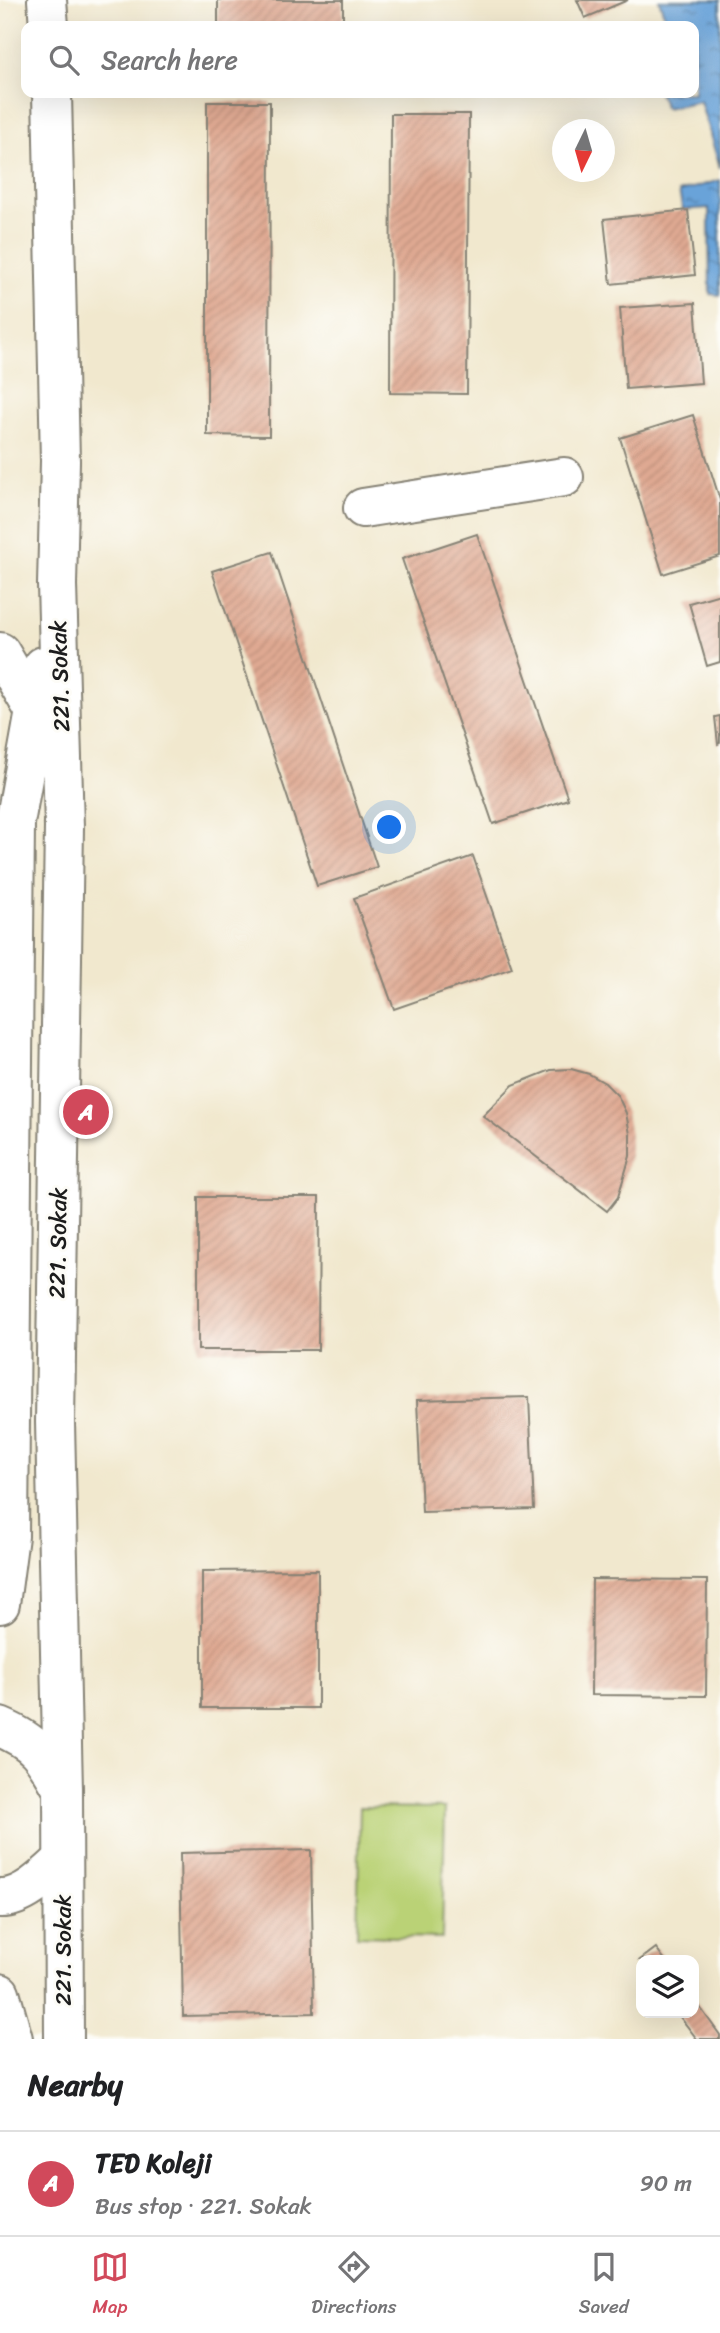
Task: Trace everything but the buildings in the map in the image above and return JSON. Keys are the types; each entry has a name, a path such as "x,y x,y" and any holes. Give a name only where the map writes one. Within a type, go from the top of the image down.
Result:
{"street":[{"path":"47,0 49,21"},
{"path":"0,635 27,640 38,634 54,601 60,461 52,98"},
{"path":"363,508 564,477"},
{"name":"221. Sokak","path":"1,1587 9,1536 5,1365 15,823 8,764 35,712 54,601"},
{"name":"221. Sokak","path":"54,601 64,827 55,1422 63,1790 64,2039"},
{"path":"0,652 62,759 48,768 8,764"},
{"path":"0,1727 32,1744 44,1756 63,1790"},
{"path":"0,1898 7,1898 38,1884 63,1860"},
{"path":"0,1993 13,2039"}],"green space":[{"path":"360,1807 445,1808 442,1938 357,1936"}],"water":[{"path":"659,0 720,0 720,168 700,101 665,108 661,98 699,98 699,21 666,21"},
{"path":"720,180 720,295 710,294 709,208 683,210 679,192"}],"place":[{"name":"TED Koleji","path":"86,1112"}]}
